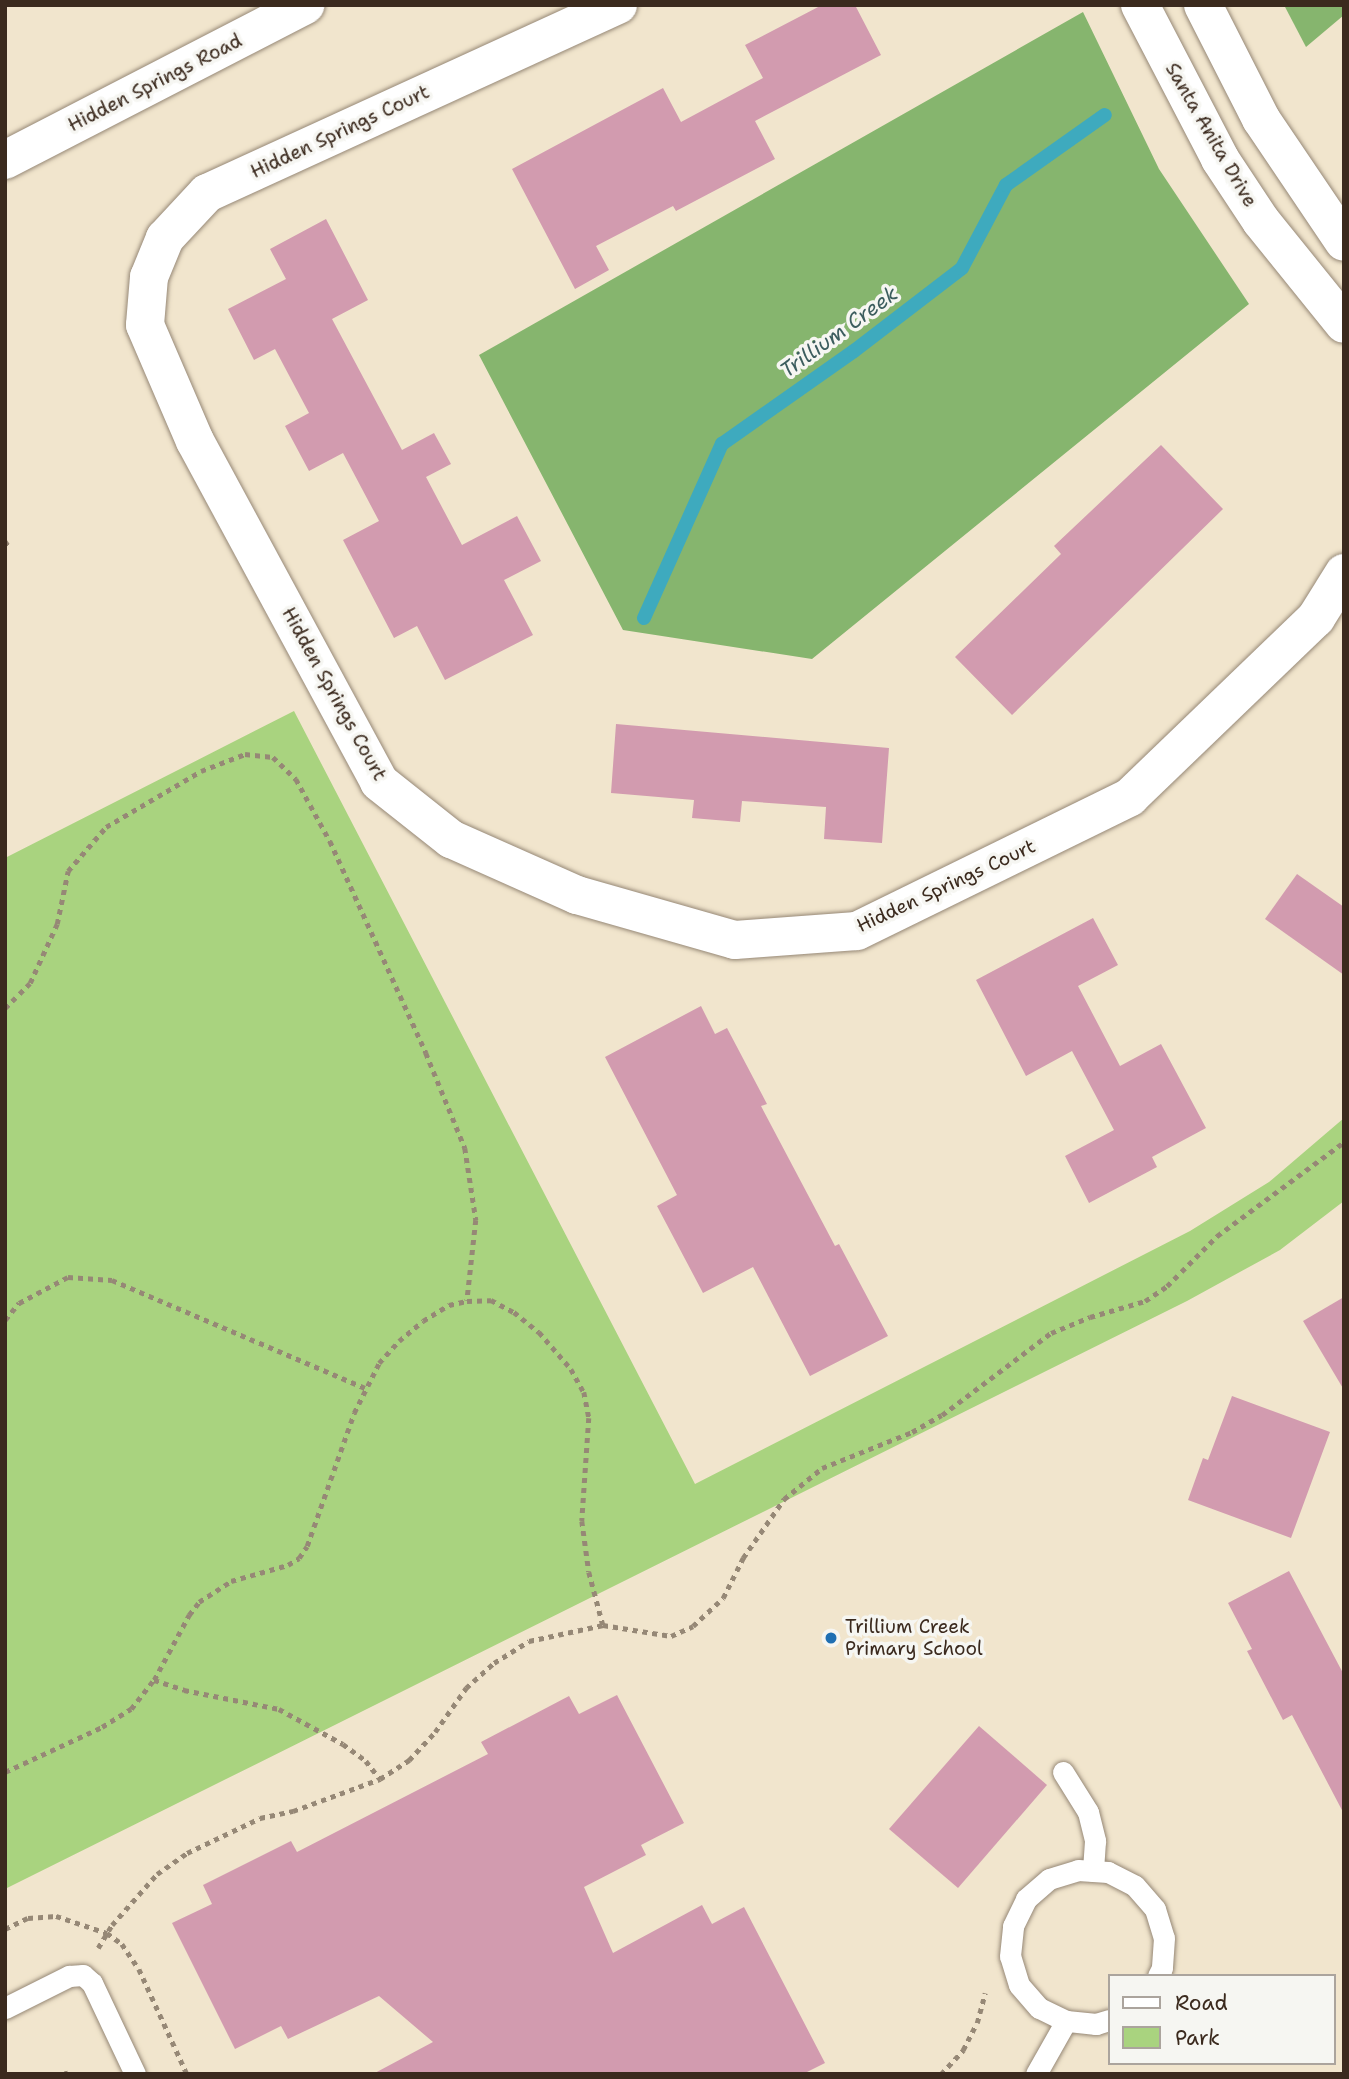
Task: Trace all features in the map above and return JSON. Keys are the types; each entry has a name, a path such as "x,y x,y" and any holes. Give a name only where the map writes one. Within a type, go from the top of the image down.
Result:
{"street":[{"name":"Hidden Springs Road","path":"5,160 305,5"},
{"name":"Hidden Springs Court","path":"618,5 207,193 164,238 149,277 145,325 202,453 379,782 451,839 577,895 735,940 857,931 1130,797 1316,618 1344,573"},
{"name":"Santa Anita Drive","path":"1140,5 1220,159 1261,221 1320,298 1344,324"},
{"path":"1203,5 1261,119 1344,242"}],"lane":[{"path":"1063,1772 1088,1812 1095,1841 1093,1871"},
{"path":"1108,2020 1096,2024 1066,2021 1039,2008 1019,1985 1010,1956 1013,1926 1026,1899 1049,1879 1078,1870 1108,1872 1135,1886 1155,1909 1164,1938 1162,1968 1159,1974"},
{"path":"5,2008 69,1976 83,1975 93,1983 135,2074"},
{"path":"1036,2074 1066,2021"}],"path":[{"path":"5,541 9,547"},
{"path":"5,1008 30,983 36,971 57,925 68,871 106,827 201,771 245,754 273,757 296,779 330,841 426,1053 465,1148 476,1220 467,1301"},
{"path":"83,1975 112,1925 157,1874 187,1853 260,1818 293,1811 380,1779 409,1760 435,1732 466,1688 494,1663 529,1641 603,1625 671,1636 693,1626 723,1598 743,1558 785,1499 822,1468 922,1427 1051,1333 1079,1321 1145,1301 1167,1286 1217,1236 1344,1142"},
{"path":"5,1320 19,1303 68,1277 112,1280 365,1388"},
{"path":"5,1772 131,1709 154,1680 189,1615 199,1602 231,1581 288,1565 299,1558 307,1546 365,1388 379,1363 399,1341 449,1305 491,1300 531,1325 570,1369 583,1392 589,1418 582,1521 589,1572 603,1625"},
{"path":"154,1680 184,1690 279,1709 343,1744 366,1761 380,1779"}],"green space":[{"path":"1284,5 1344,5 1344,15 1306,47"},
{"path":"1083,12 1159,169 1249,304 812,659 623,630 479,355"},
{"path":"294,711 695,1484 1190,1231 1269,1182 1344,1118 1344,1201 1280,1250 1187,1301 5,1889 5,858"}],"building":[{"path":"822,5 855,5 881,55 755,121 775,159 676,211 673,206 596,246 609,270 575,289 512,169 663,88 681,122 763,78 745,45"},
{"path":"326,219 368,300 332,319 402,450 434,433 451,464 426,477 462,545 517,516 541,561 504,580 533,635 445,680 417,626 394,638 343,540 379,521 343,453 309,471 285,426 309,413 275,349 254,360 228,309 286,279 270,249"},
{"path":"1161,445 1223,509 1012,715 955,657 1061,554 1054,546"},
{"path":"616,724 889,748 882,843 824,839 826,807 742,801 740,822 692,818 694,800 611,793"},
{"path":"1297,874 1344,907 1344,975 1265,919"},
{"path":"1093,918 1118,965 1078,986 1120,1066 1161,1044 1206,1128 1152,1157 1157,1167 1089,1203 1065,1156 1114,1130 1072,1051 1026,1076 976,980"},
{"path":"701,1006 715,1034 727,1028 767,1104 761,1106 835,1246 839,1244 888,1336 810,1376 753,1267 703,1293 657,1206 677,1195 605,1057"},
{"path":"1344,1297 1344,1390 1303,1321"},
{"path":"1232,1396 1330,1432 1291,1538 1188,1500 1203,1458 1208,1460"},
{"path":"1289,1571 1344,1675 1344,1814 1292,1715 1283,1720 1247,1651 1252,1649 1228,1603"},
{"path":"617,1695 684,1823 641,1845 646,1855 584,1887 613,1953 702,1905 712,1924 744,1907 825,2063 803,2074 373,2074 433,2042 379,1996 288,2039 281,2026 235,2049 172,1923 212,1904 203,1885 291,1841 297,1852 488,1754 481,1742 569,1696 579,1714"},
{"path":"979,1726 1047,1785 958,1888 889,1829"}],"waterway":[{"name":"Trillium Creek","path":"644,618 722,444 854,351 962,268 1006,185 1105,115"}],"place":[{"name":"Trillium Creek Primary School","path":"831,1638"}]}
